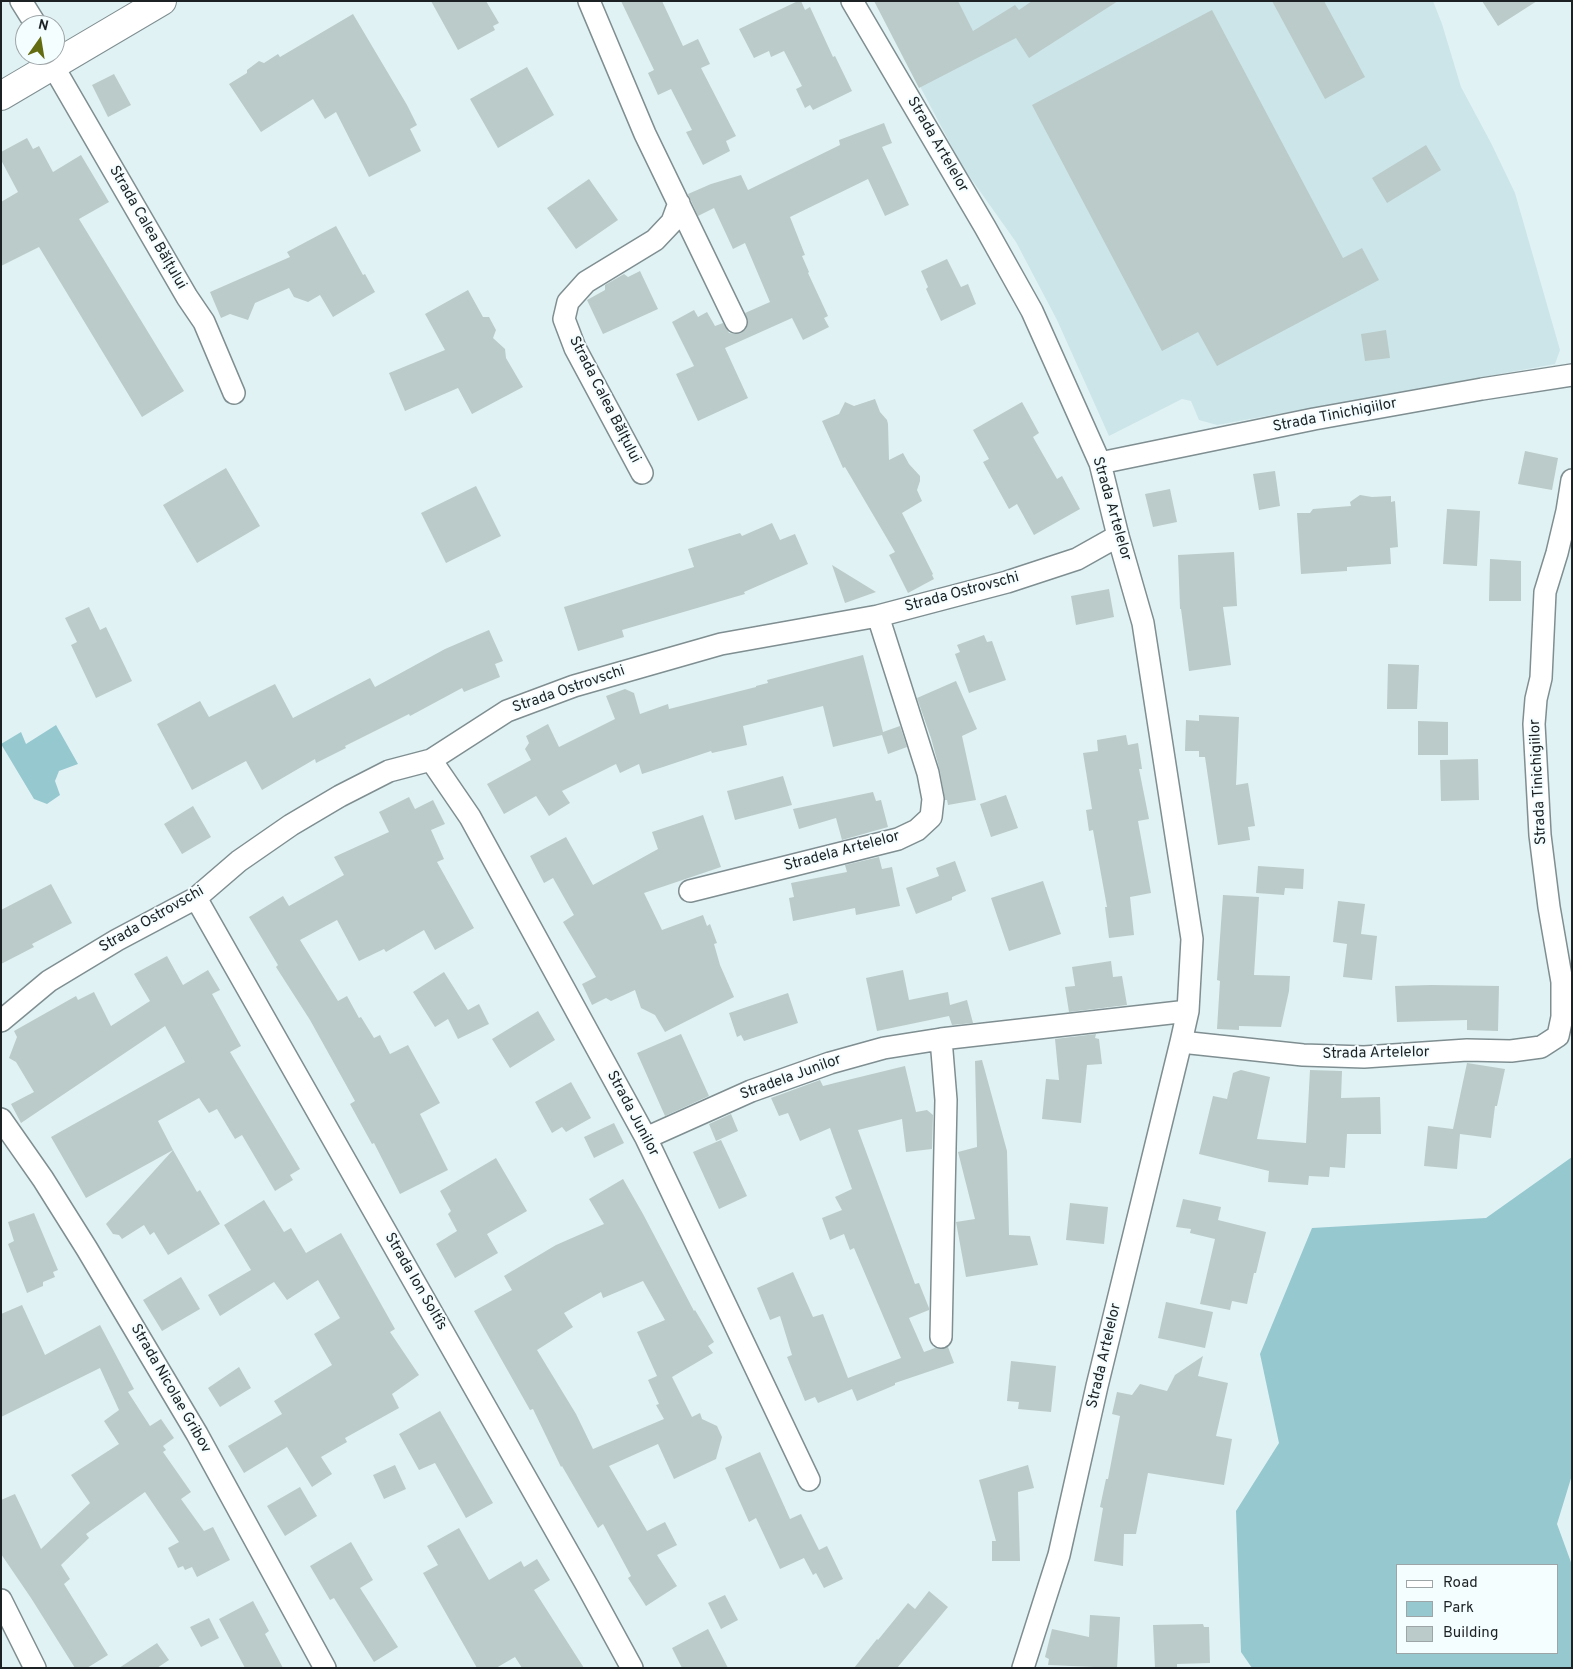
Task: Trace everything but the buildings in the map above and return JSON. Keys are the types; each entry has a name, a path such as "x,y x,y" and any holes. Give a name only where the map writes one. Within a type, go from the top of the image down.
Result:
{"main road":[{"path":"65,56 162,1"},
{"path":"1,96 50,65"}],"street":[{"path":"21,1 30,15"},
{"path":"589,1 646,134 736,322"},
{"name":"Strada Artelelor","path":"852,1 985,227 1032,311 1100,463 1118,536 1143,623 1192,939 1188,1011 1181,1042 1097,1386 1059,1555 1023,1668"},
{"name":"Strada Calea Bălțului","path":"58,65 187,297 204,322 234,393"},
{"name":"Strada Calea Bălțului","path":"642,473 575,348 564,318 568,302 586,282 655,240 672,222 679,203"},
{"name":"Strada Tinichigiilor","path":"1100,463 1333,416 1572,375"},
{"name":"Strada Tinichigiilor","path":"1541,1047 1558,1036 1562,1017 1562,982 1549,907 1540,835 1534,724 1536,699 1542,678 1545,592 1567,511 1572,480"},
{"name":"Strada Ostrovschi","path":"1,1021 48,982 117,940 196,898 239,861 340,796 389,771 431,760 507,711 574,686 721,644 878,616 1007,582 1077,559 1118,536"},
{"name":"Stradela Artelelor","path":"690,891 898,838 917,830 931,817 933,798 928,773 878,616"},
{"name":"Strada Junilor","path":"431,760 470,817 646,1138 809,1480"},
{"name":"Strada Ion Soltîs","path":"196,898 580,1573 632,1668"},
{"name":"Stradela Junilor","path":"646,1138 751,1091 830,1063 884,1048 941,1038 1188,1011"},
{"path":"941,1038 946,1100 941,1337"},
{"name":"Strada Artelelor","path":"1181,1042 1304,1055 1364,1057 1467,1050 1511,1051 1541,1047"},
{"name":"Strada Nicolae Gribov","path":"1,1119 44,1179 197,1434 325,1668"},
{"path":"1,1600 35,1668"}],"shaded area":[{"path":"875,1 1433,1 1461,87 1515,193 1560,350 1555,364 1217,425 1199,420 1191,401 1182,399 1109,436 1057,320 1016,242 962,166"}],"green space":[{"path":"56,725 78,764 59,771 55,781 60,795 47,804 34,799 1,744 21,732 26,744"},
{"path":"1572,1157 1572,1475 1557,1524 1572,1565 1572,1668 1252,1668 1241,1652 1236,1511 1279,1443 1260,1354 1312,1228 1486,1218"}]}
